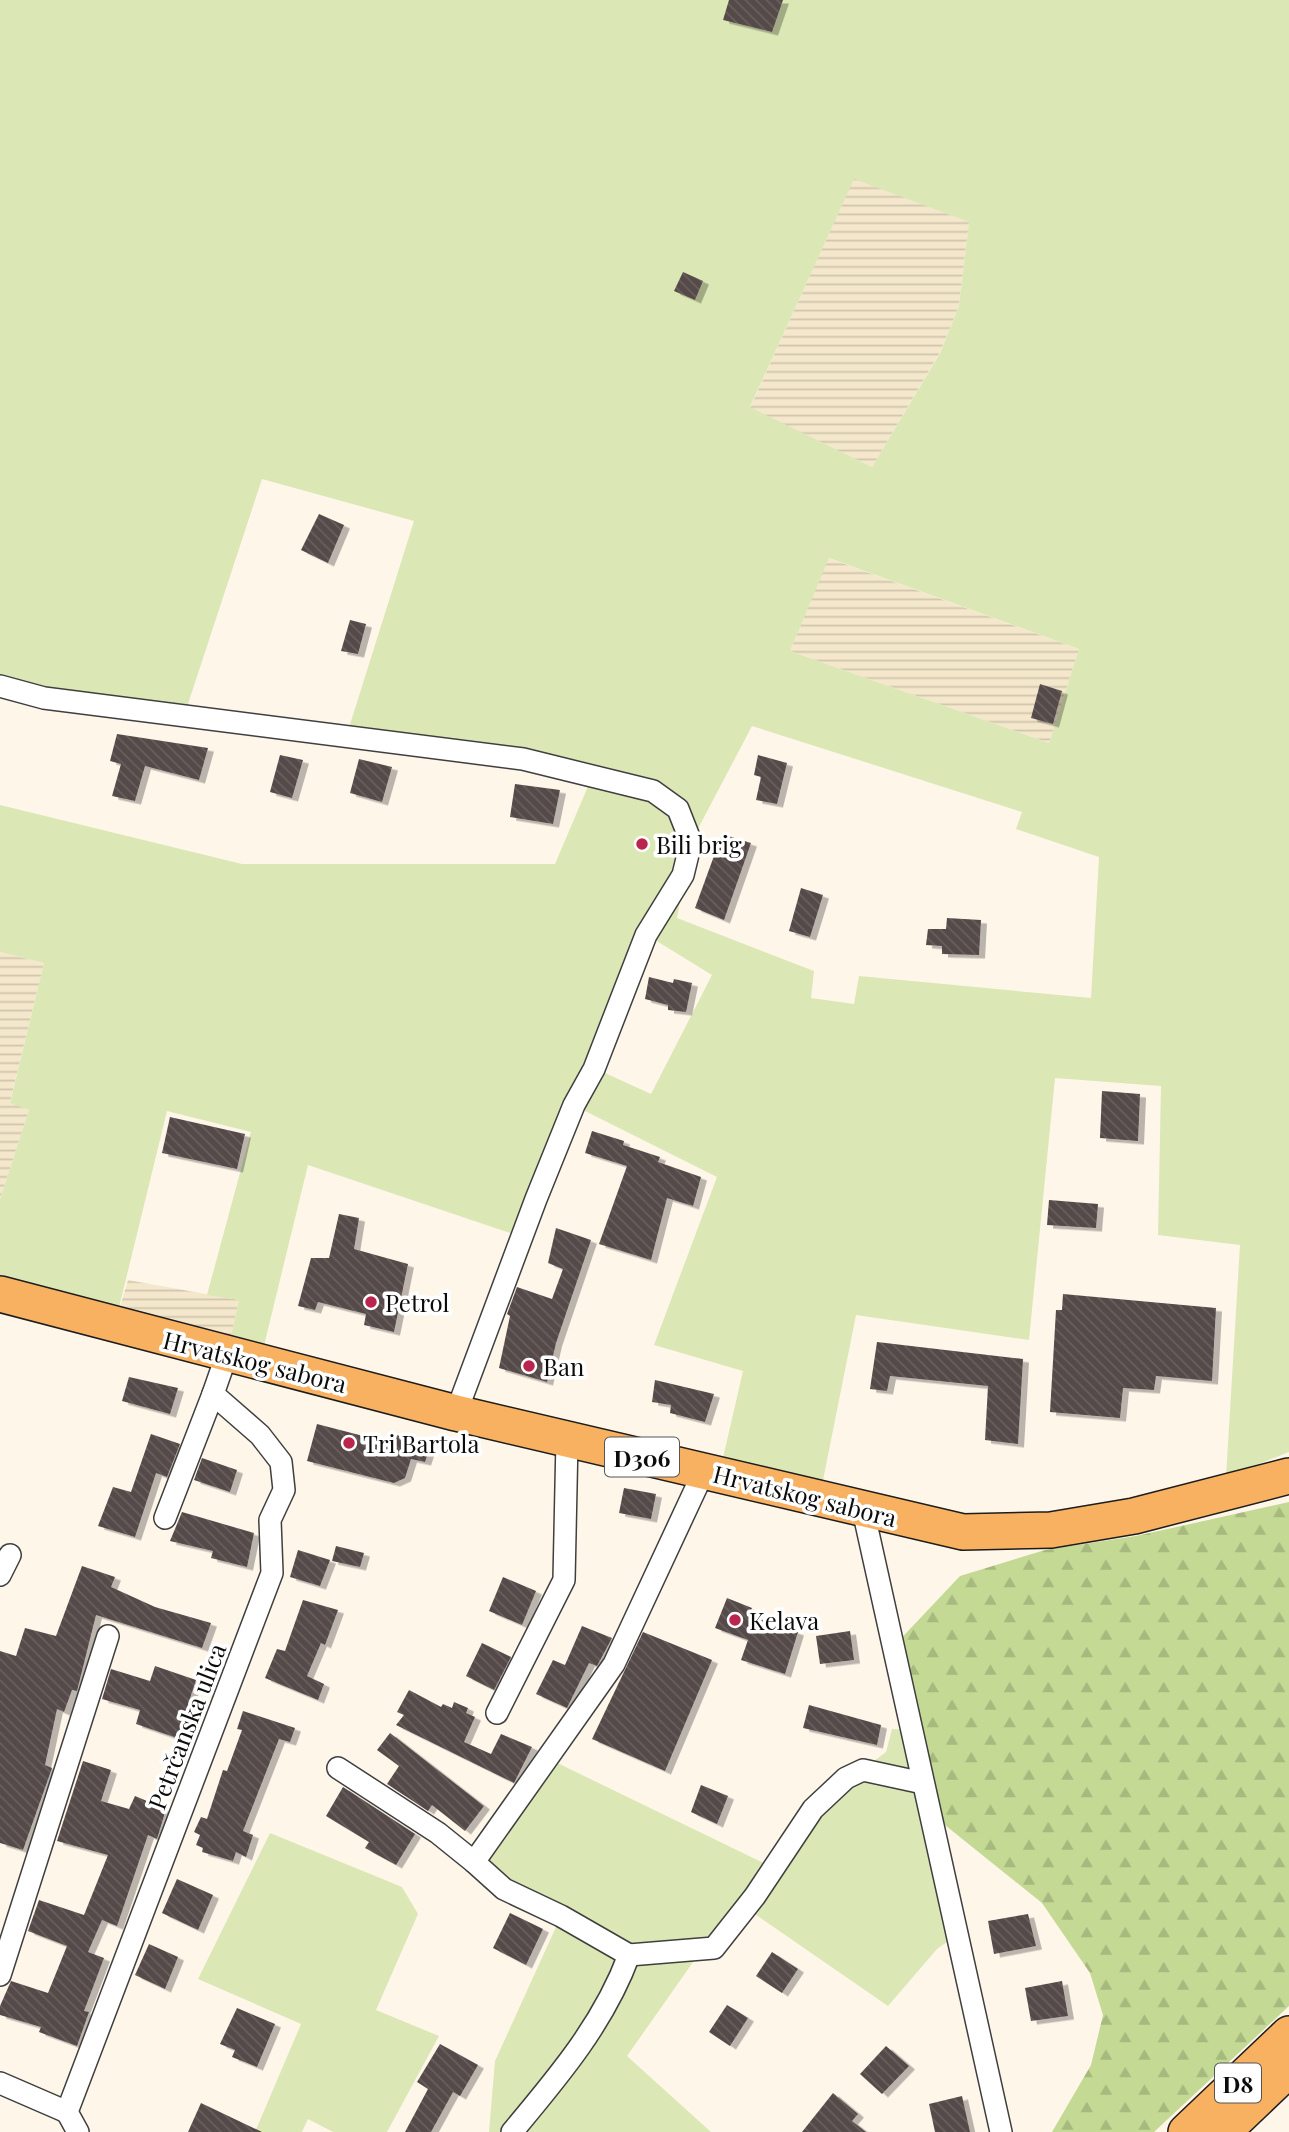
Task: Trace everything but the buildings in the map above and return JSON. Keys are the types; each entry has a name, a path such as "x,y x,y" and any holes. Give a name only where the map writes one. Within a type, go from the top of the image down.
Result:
{"main road":[{"name":"Hrvatskog sabora","path":"0,1294 456,1413 962,1532 1051,1530 1147,1513 1289,1476"},
{"name":"D8","path":"1186,2132 1289,2034"},
{"name":"D8","path":"1223,2132 1289,2069"}],"street":[{"path":"0,686 44,698 523,759 653,791 678,809 691,842 683,874 646,935 594,1069 574,1105 456,1413"},
{"path":"165,1518 227,1354"},
{"name":"Petrčanska ulica","path":"67,2112 272,1573 270,1520 284,1490 281,1462 260,1435 213,1394"},
{"path":"497,1713 564,1580 567,1440"},
{"path":"474,1862 614,1664 704,1471"},
{"path":"863,1510 1001,2132"},
{"path":"0,1575 10,1555"},
{"path":"0,1975 108,1636"},
{"path":"338,1768 438,1833 503,1889 561,1916 629,1955 714,1948 755,1896 813,1809 846,1778 863,1770 923,1783"},
{"path":"512,2132 571,2060 615,1992 629,1955"},
{"path":"0,2082 67,2112 78,2132"}],"shaded area":[{"path":"854,178 969,222 959,306 940,352 872,467 750,408"},
{"path":"828,558 1079,649 1049,743 790,651"},
{"path":"0,952 44,963 10,1102 29,1110 0,1199"},
{"path":"128,1280 239,1300 227,1354 115,1324"}],"green space":[{"path":"0,0 1289,0 1289,1452 1226,1477 1240,1245 1158,1235 1161,1086 1055,1078 1029,1340 856,1315 819,1500 719,1475 743,1371 654,1345 717,1177 575,1106 522,1237 308,1165 260,1362 227,1354 239,1300 207,1295 251,1132 167,1111 115,1324 0,1294 0,1199 29,1110 10,1103 44,963 0,952 0,805 242,864 555,864 592,777 347,734 414,521 262,479 183,719 0,686","holes":["854,179 969,222 959,306 940,353 872,467 750,407","829,558 1079,649 1049,743 790,651","752,726 1022,812 1016,829 1099,857 1091,998 859,976 854,1004 811,998 814,971 677,918 691,842","647,935 712,975 651,1094 594,1068"]},
{"path":"1289,1502 1289,2006 1154,2132 1052,2132 1091,2065 1103,2015 1090,1973 1042,1903 930,1813 893,1647 960,1576 1045,1550 1136,1536"},
{"path":"892,1729 912,1730 957,1935 937,1949 888,2006 736,1901 627,2056 711,2132 489,2132 495,2061 561,1916 474,1862 547,1758 774,1868 824,1799 886,1752"},
{"path":"270,1833 402,1887 418,1914 376,2010 439,2036 387,2132 333,2132 308,2119 302,2132 255,2132 301,2024 198,1979"}],"place":[{"name":"Bili brig","path":"642,844"},
{"name":"Petrol","path":"371,1302"},
{"name":"Ban","path":"529,1366"},
{"name":"Tri Bartola","path":"349,1443"},
{"name":"Kelava","path":"735,1620"}]}
